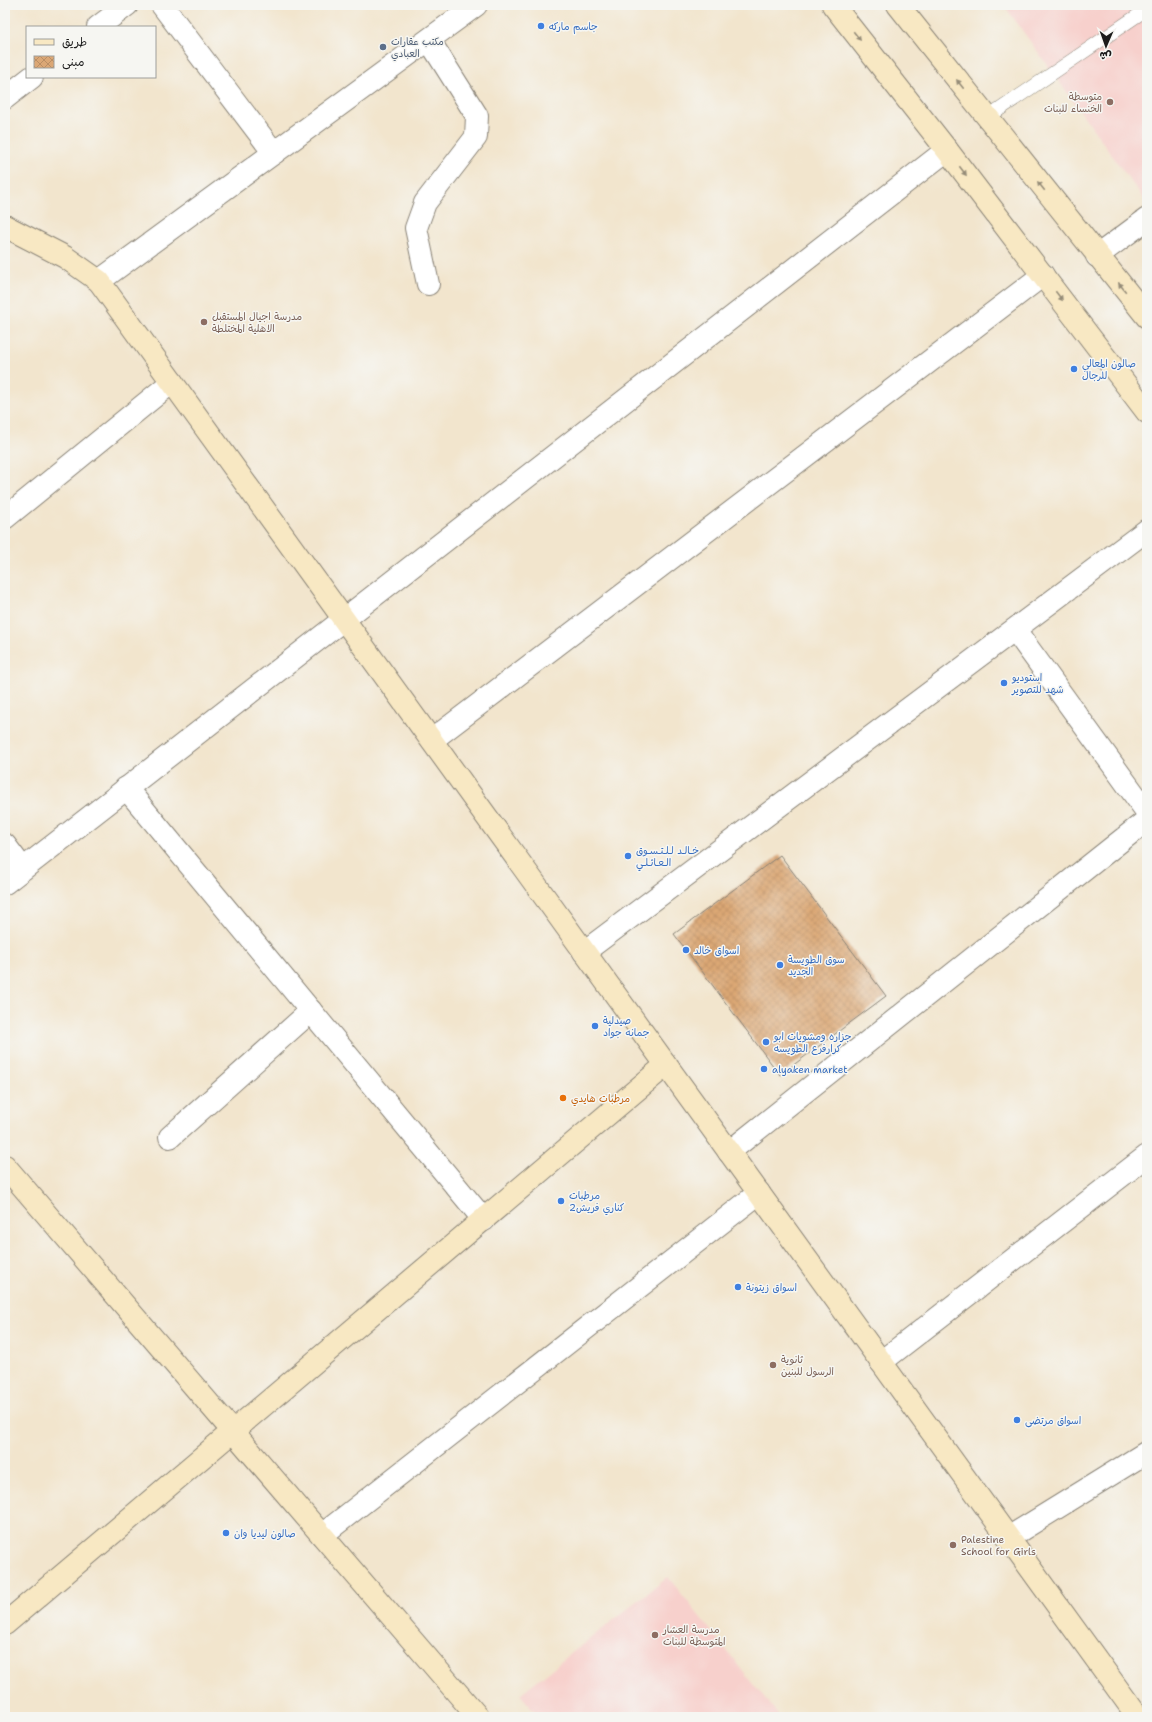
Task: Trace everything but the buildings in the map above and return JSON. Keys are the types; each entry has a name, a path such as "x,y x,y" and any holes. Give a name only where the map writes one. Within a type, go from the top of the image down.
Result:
{"street":[{"path":"99,26 127,5"},
{"path":"162,5 274,153"},
{"path":"99,281 476,5"},
{"path":"833,5 947,150 1147,412"},
{"path":"898,5 1147,317"},
{"path":"428,284 416,228 425,203 476,137 477,116 429,40"},
{"path":"5,98 31,78"},
{"path":"5,882 947,150"},
{"path":"1097,256 1147,219"},
{"path":"5,226 65,257 99,281 1138,1717"},
{"path":"432,740 1042,274"},
{"path":"5,518 172,382"},
{"path":"584,952 1147,530"},
{"path":"1015,630 1147,812"},
{"path":"126,788 484,1220"},
{"path":"729,1152 1147,820"},
{"path":"5,845 23,869"},
{"path":"170,1137 311,1011"},
{"path":"5,1624 666,1065"},
{"path":"881,1362 1147,1156"},
{"path":"5,1166 478,1717"},
{"path":"322,1535 758,1193"},
{"path":"1008,1538 1147,1452"}],"lane":[{"path":"987,118 1147,9"}],"shaded area":[{"name":"متوسطة الخنساء للبنات","path":"1004,5 1147,5 1147,200 1145,201"},
{"name":"مدرسة العشار المتوسطة للبنات","path":"668,1577 780,1717 539,1717 520,1694"}],"place":[{"name":"جاسم ماركه","path":"541,26"},
{"name":"مكتب عقارات العبادي","path":"383,47"},
{"name":"متوسطة الخنساء للبنات","path":"1110,102"},
{"name":"مدرسة اجيال المستقبل الاهلية المختلطة","path":"204,322"},
{"name":"صالون المعالي للرجال","path":"1074,369"},
{"name":"استوديو شهد للتصوير","path":"1004,683"},
{"name":"خـالـد لـلـتـسـوق الـعـائـلـي","path":"628,856"},
{"name":"اسواق خالد","path":"686,950"},
{"name":"سوق الطويسة الجديد","path":"780,965"},
{"name":"صيدلية جمانه جواد","path":"595,1026"},
{"name":"جزاره ومشويات ابو كرارفرع الطويسه","path":"766,1042"},
{"name":"alyaken market","path":"764,1069"},
{"name":"مرطبات هايدي","path":"563,1098"},
{"name":"مرطبات كناري فريش2","path":"561,1201"},
{"name":"اسواق زيتونة","path":"738,1287"},
{"name":"ثانوية الرسول للبنين","path":"773,1365"},
{"name":"اسواق مرتضى","path":"1017,1420"},
{"name":"صالون ليديا وان","path":"226,1533"},
{"name":"Palestine School for Girls","path":"953,1545"},
{"name":"مدرسة العشار المتوسطة للبنات","path":"655,1635"}]}
